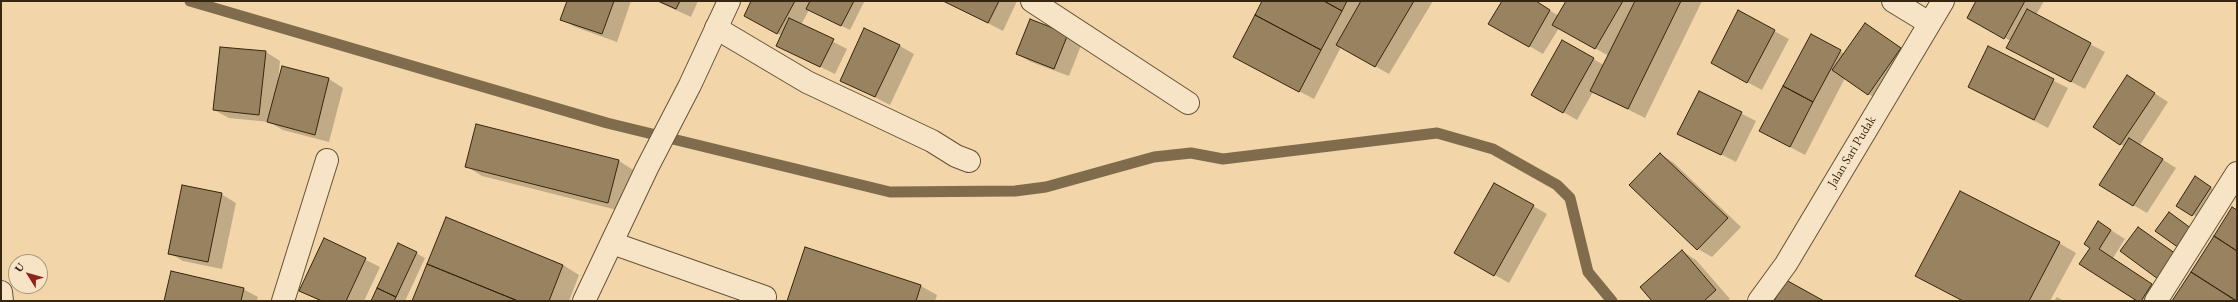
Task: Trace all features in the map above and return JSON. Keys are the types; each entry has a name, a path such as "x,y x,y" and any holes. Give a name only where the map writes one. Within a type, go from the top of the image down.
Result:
{"street":[{"path":"584,301 647,168 690,85 729,1"},
{"path":"1032,1 1188,103"},
{"path":"1893,1 1929,23"},
{"name":"Jalan Sari Pudak","path":"1759,301 1786,264 1943,1"},
{"path":"716,28 807,82 932,141 969,161"},
{"path":"283,301 327,160"},
{"path":"2156,301 2237,173"},
{"path":"612,243 765,297"},
{"path":"1,292 2,301"}],"building":[{"path":"567,1 614,1 602,34 560,20"},
{"path":"658,1 680,1 676,9"},
{"path":"751,1 795,1 777,34 744,16"},
{"path":"810,1 854,1 841,26 806,9"},
{"path":"943,1 999,1 988,23"},
{"path":"1262,1 1324,1 1342,11 1321,50 1255,15"},
{"path":"1324,1 1347,1 1342,11"},
{"path":"1361,1 1414,1 1375,67 1336,45"},
{"path":"1502,1 1536,1 1550,10 1529,47 1488,24"},
{"path":"1566,1 1623,1 1595,49 1552,25"},
{"path":"1635,1 1681,1 1628,109 1590,91"},
{"path":"1976,1 2025,1 2004,39 1967,18"},
{"path":"2027,9 2091,43 2071,82 2006,48"},
{"path":"1738,10 1775,30 1747,83 1711,63"},
{"path":"1255,15 1321,50 1299,92 1233,57"},
{"path":"789,18 834,39 820,67 776,46"},
{"path":"1030,19 1068,34 1054,69 1016,54"},
{"path":"1865,23 1901,48 1868,95 1832,70"},
{"path":"864,28 900,45 875,97 840,81"},
{"path":"1811,34 1841,50 1813,102 1783,86"},
{"path":"1562,40 1594,58 1563,113 1531,95"},
{"path":"1988,46 2054,79 2034,120 1968,87"},
{"path":"220,47 266,51 259,115 213,110"},
{"path":"282,66 329,78 315,135 267,122"},
{"path":"2127,75 2155,93 2120,145 2093,127"},
{"path":"1783,86 1813,102 1790,147 1759,131"},
{"path":"1699,91 1742,112 1721,155 1677,134"},
{"path":"476,124 619,160 608,203 465,167"},
{"path":"2129,138 2163,159 2133,206 2099,185"},
{"path":"1660,153 1728,218 1697,250 1629,185"},
{"path":"2195,176 2211,187 2192,216 2176,206"},
{"path":"1494,183 1534,205 1494,276 1454,253"},
{"path":"182,185 222,193 208,262 168,254"},
{"path":"1960,191 2060,242 2029,301 1963,301 1915,276"},
{"path":"2232,207 2237,210 2237,251 2214,236"},
{"path":"2169,212 2192,229 2179,248 2155,231"},
{"path":"446,217 563,265 549,301 518,301 427,264"},
{"path":"2098,221 2111,230 2099,249 2152,284 2141,301 2137,301 2079,264 2090,248 2084,244"},
{"path":"2138,227 2176,254 2158,279 2120,251"},
{"path":"2214,236 2237,251 2237,301 2191,272"},
{"path":"324,238 366,258 346,301 322,301 299,291"},
{"path":"398,243 417,252 396,297 377,288"},
{"path":"805,247 921,285 916,301 787,301"},
{"path":"1682,250 1716,290 1704,301 1652,301 1640,287"},
{"path":"427,264 518,301 412,301"},
{"path":"171,271 244,288 241,301 164,301"},
{"path":"2191,272 2236,301 2172,301"},
{"path":"1786,280 1824,301 1774,301"},
{"path":"377,288 396,297 394,301 371,301"}],"waterway":[{"path":"190,1 607,123 890,192 1015,191 1046,187 1154,157 1191,153 1223,159 1437,133 1493,149 1557,185 1570,198 1588,272 1612,301"}]}
